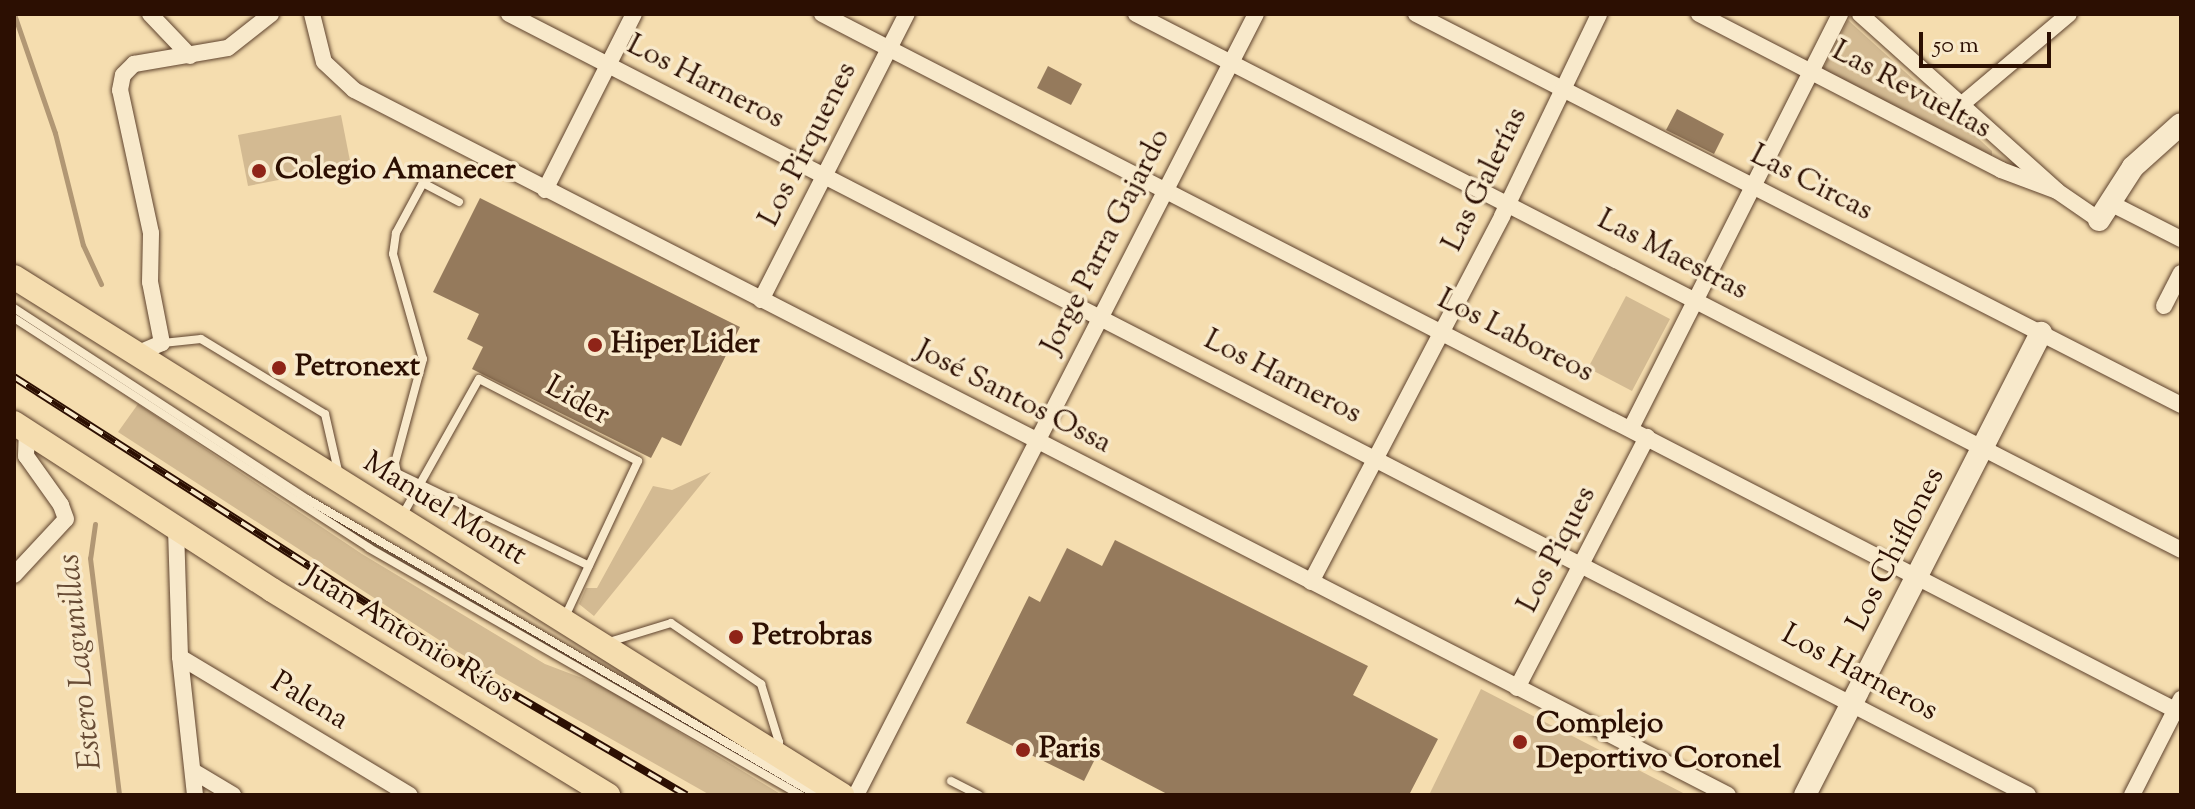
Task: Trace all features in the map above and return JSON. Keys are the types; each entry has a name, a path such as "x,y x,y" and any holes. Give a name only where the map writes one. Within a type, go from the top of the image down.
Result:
{"main road":[{"name":"Manuel Montt","path":"14,277 399,521 842,795"},
{"name":"Juan Antonio Ríos","path":"21,428 176,529 608,795"}],"street":[{"path":"150,14 190,56"},
{"path":"136,354 162,343 150,282 149,218 120,82 134,64 190,56 237,44 271,14"},
{"name":"José Santos Ossa","path":"312,14 319,52 345,85 1728,795"},
{"name":"Los Harneros","path":"509,14 1853,701 2028,795"},
{"path":"545,190 634,14"},
{"name":"Los Laboreos","path":"822,14 2179,707"},
{"name":"Los Pirquenes","path":"761,300 907,14"},
{"name":"Las Maestras","path":"1136,14 2181,550"},
{"name":"Jorge Parra Gajardo","path":"856,795 1256,14"},
{"name":"Las Circas","path":"1416,14 2181,405"},
{"name":"Las Galerías","path":"1311,582 1442,331 1599,14"},
{"name":"Las Revueltas","path":"1699,14 2001,170 2057,191"},
{"path":"1631,428 1840,14"},
{"path":"1860,14 2057,191 2181,239"},
{"path":"1961,105 2069,14"},
{"path":"2104,211 2133,167 2180,126"},
{"path":"2164,306 2181,273"},
{"name":"Los Chiflones","path":"1805,795 2041,333"},
{"path":"14,575 66,519 61,505 26,456 21,428"},
{"name":"Los Piques","path":"1517,688 1647,437"},
{"path":"176,529 180,657 195,795"},
{"name":"Palena","path":"180,657 410,795"},
{"path":"2132,795 2179,707"},
{"path":"193,771 233,795"}],"lane":[{"path":"459,202 423,183 396,233 393,254 423,359 395,463 397,473 589,566"},
{"name":"Manuel Montt","path":"14,308 307,499 817,795"},
{"path":"14,318 369,548 801,795"},
{"path":"162,343 201,339 325,414 341,483"},
{"name":"Lider","path":"399,521 479,379 638,461 563,622"},
{"path":"600,645 671,623 761,684 779,742 775,754"},
{"path":"951,781 979,795"}],"shaded area":[{"path":"1848,20 1992,151 1992,157 1822,71"},
{"path":"341,115 351,166 248,186 238,135"},
{"path":"1626,296 1670,319 1632,391 1588,368"},
{"path":"138,404 362,554 545,664 603,686 782,795 710,795 456,651 118,432"},
{"path":"711,472 594,616 579,604 586,588 597,588 653,486 672,490"},
{"name":"Complejo Deportivo Coronel","path":"1481,689 1687,795 1429,795"}],"building":[{"path":"1048,66 1082,84 1071,105 1037,88"},
{"path":"1677,109 1724,134 1714,154 1666,130"},
{"path":"480,198 740,327 681,446 662,437 651,458 472,369 483,347 467,339 479,314 433,292"},
{"path":"1115,540 1368,666 1353,695 1438,739 1409,795 1169,795 1096,757 1084,781 966,723 1029,596 1040,602 1067,548 1102,566"}],"waterway":[{"name":"Estero Lagunillas","path":"14,14 55,133 83,245 101,284"},
{"name":"Estero Lagunillas","path":"95,524 90,558 119,795"}],"railway":[{"path":"14,377 467,667 686,795"}],"place":[{"name":"Colegio Amanecer","path":"259,171"},
{"name":"Hiper Lider","path":"595,345"},
{"name":"Petronext","path":"279,368"},
{"name":"Petrobras","path":"736,637"},
{"name":"Complejo Deportivo Coronel","path":"1520,742"},
{"name":"Paris","path":"1023,750"}]}
